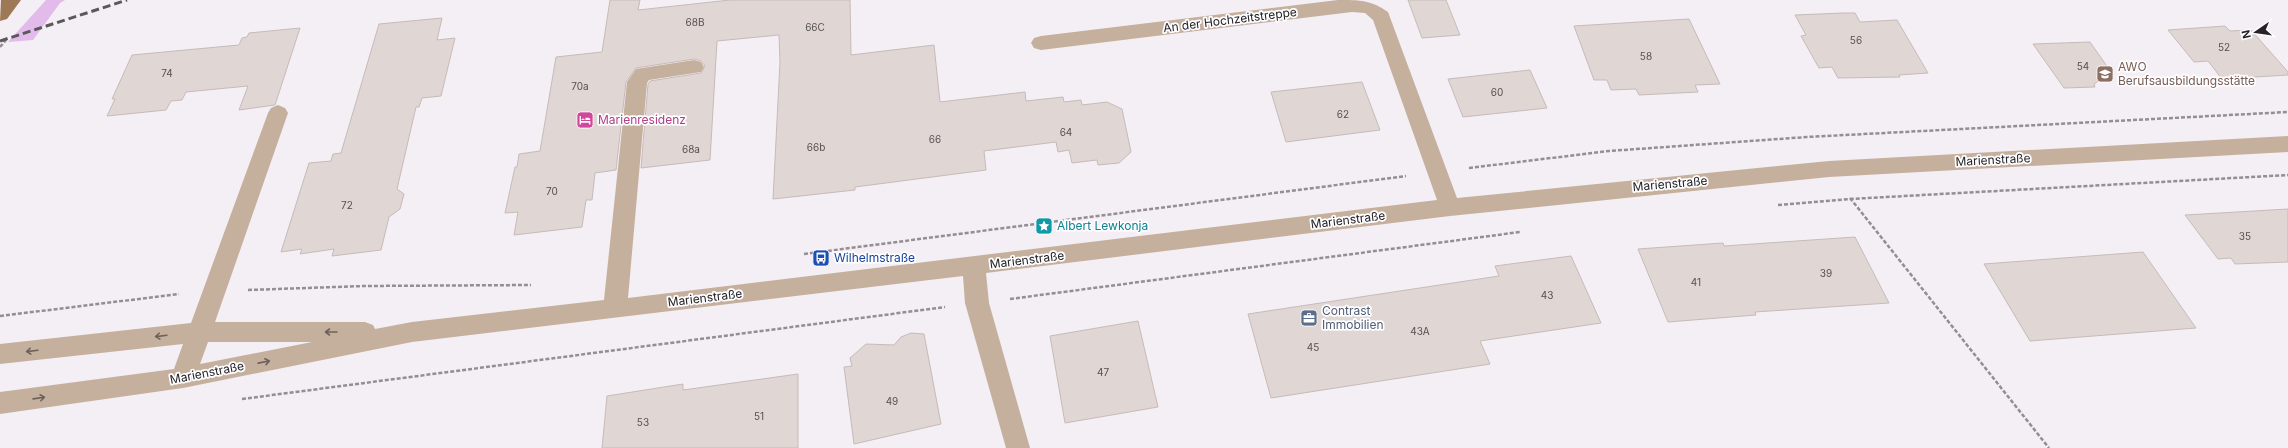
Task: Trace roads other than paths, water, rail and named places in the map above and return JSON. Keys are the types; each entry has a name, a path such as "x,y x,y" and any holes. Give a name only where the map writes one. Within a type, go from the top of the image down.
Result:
{"main road":[{"path":"0,14 11,0"}],"street":[{"name":"An der Hochzeitstreppe","path":"1041,43 1352,5 1370,7 1381,17 1450,207"},
{"path":"615,309 637,82 643,74 694,67"},
{"path":"182,378 278,114"},
{"name":"Marienstraße","path":"0,403 182,378 412,332 974,266 1450,207 1829,169 2288,144"},
{"path":"974,266 977,303 1018,448"},
{"name":"Marienstraße","path":"0,354 200,332 412,332"}],"railway":[{"path":"0,41 127,0"}],"place":[{"name":"AWO Berufsausbildungsstätte","path":"2105,74"},
{"name":"Marienresidenz","path":"585,120"},
{"name":"Albert Lewkonja","path":"1044,226"},
{"name":"Wilhelmstraße","path":"821,258"},
{"name":"Contrast Immobilien","path":"1309,318"}]}
